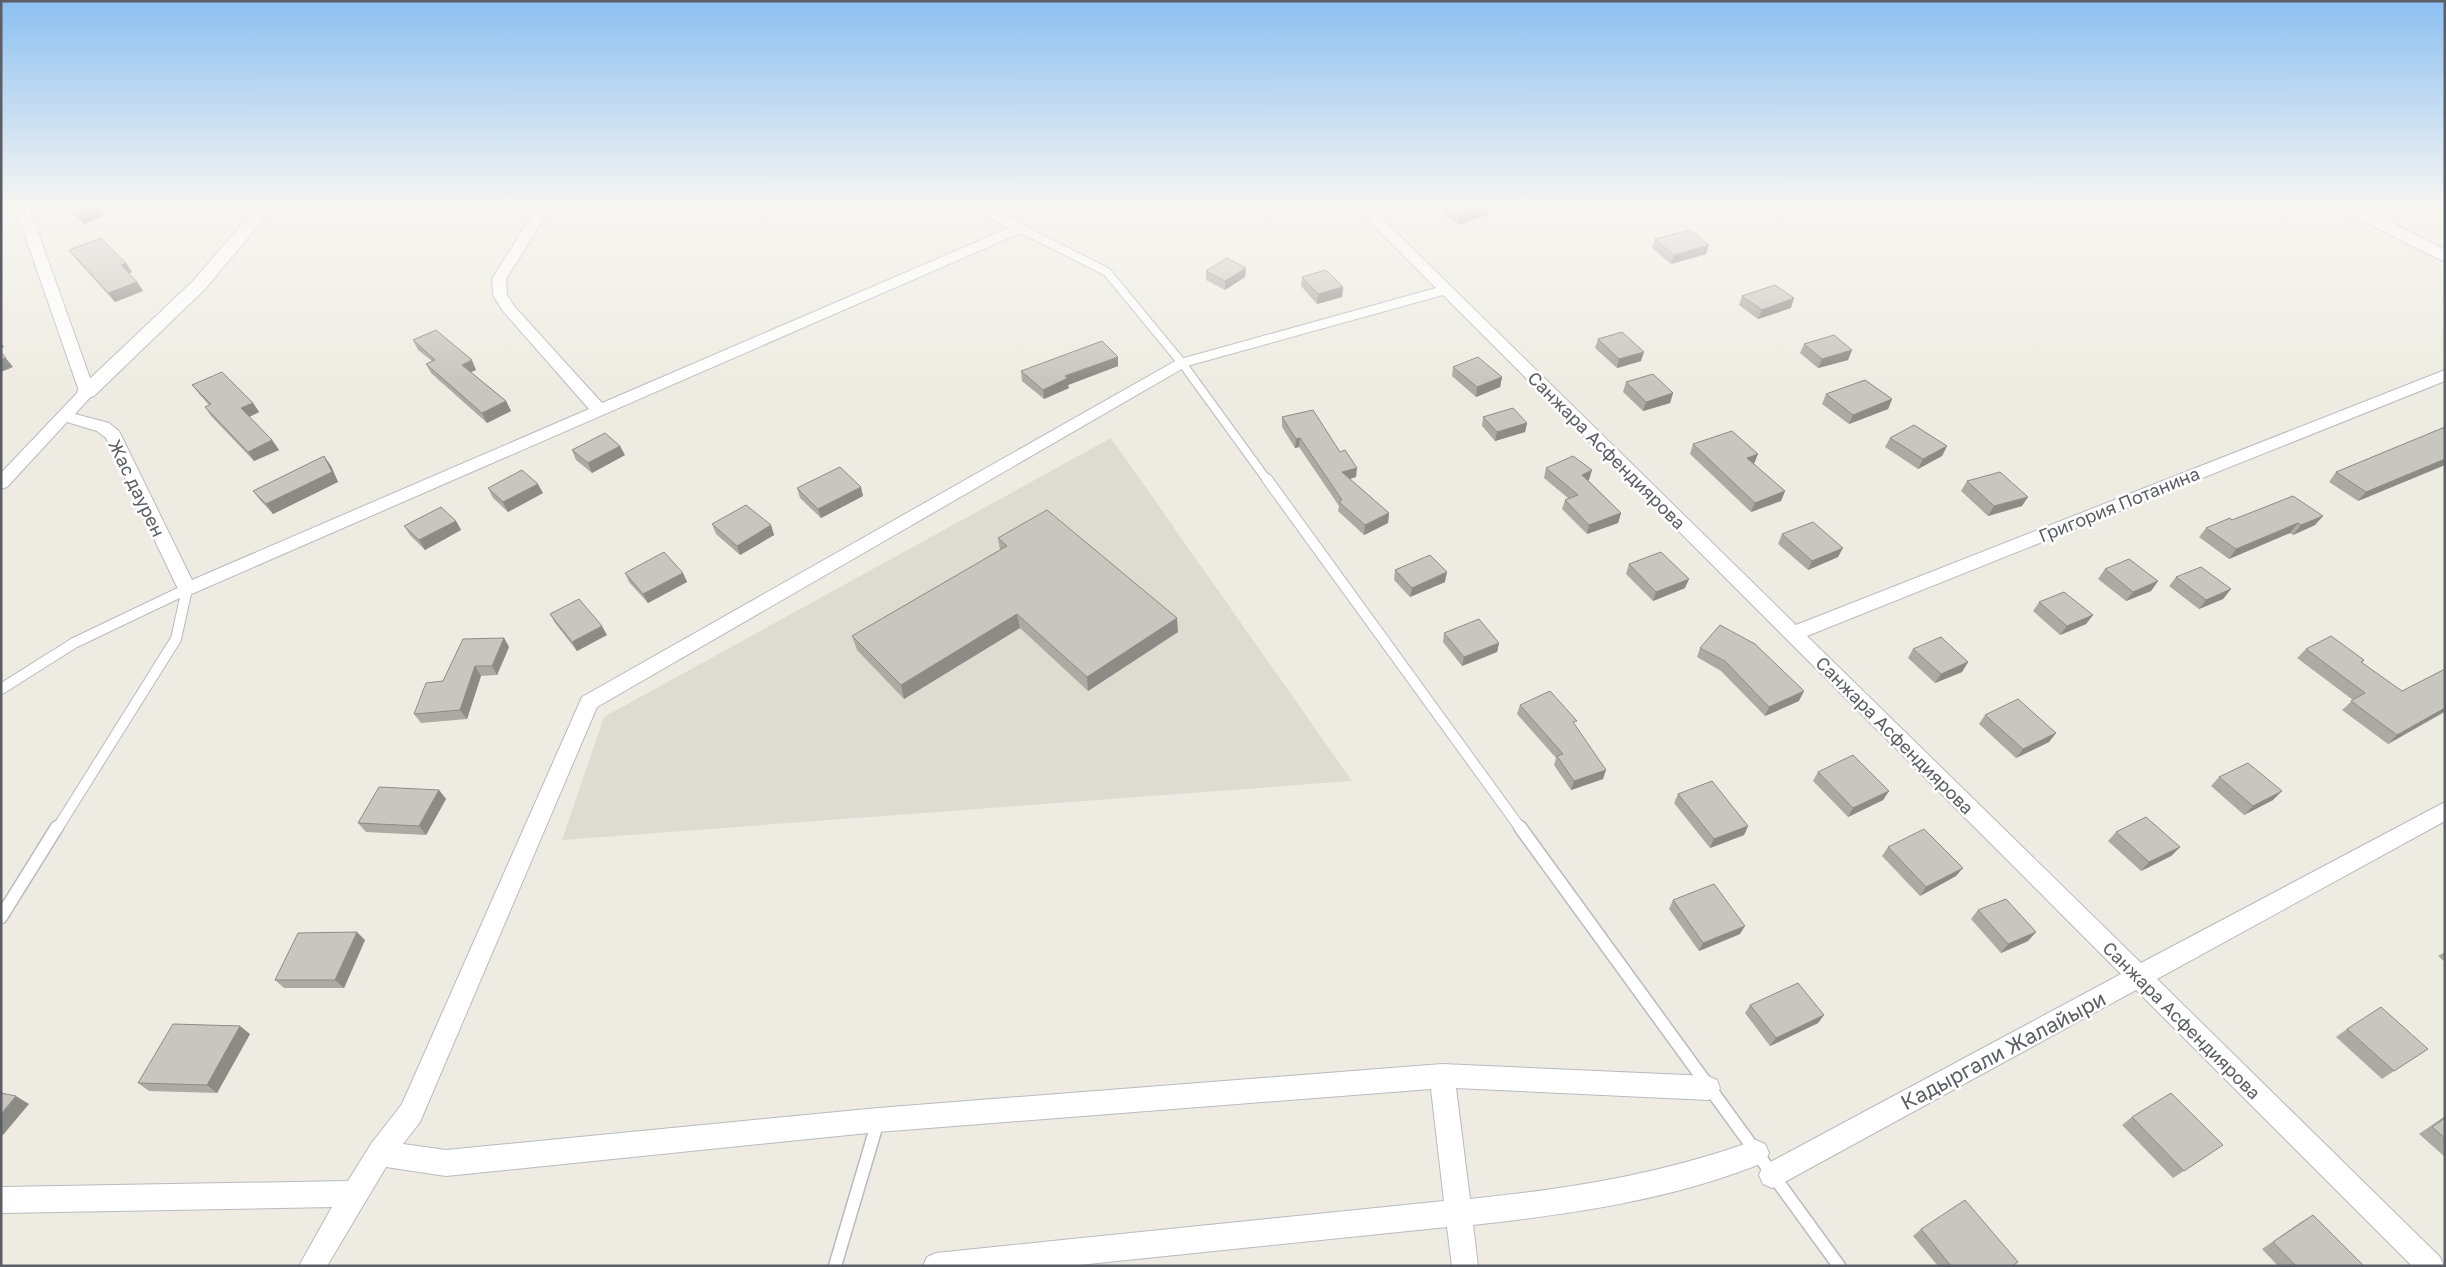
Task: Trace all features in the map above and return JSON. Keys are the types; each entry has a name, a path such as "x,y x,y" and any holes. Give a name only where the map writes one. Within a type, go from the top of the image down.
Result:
{"street":[{"path":"42,263 87,392"},
{"path":"1,483 62,416 199,285 218,263"},
{"path":"509,263 499,279 500,295 508,308 599,410"},
{"path":"187,589 939,263"},
{"name":"Санжара Асфендиярова","path":"1418,263 2431,1266"},
{"path":"312,1266 380,1153 410,1112 589,702 1182,363 1445,290"},
{"name":"Григория Потанина","path":"1793,634 2445,374"},
{"name":"Жас даурен","path":"62,416 102,427 113,436 187,589"},
{"name":"Кадыргали Жалайыри","path":"1772,1175 2445,811"},
{"path":"380,1153 446,1163 878,1120 1442,1076 1708,1088"},
{"path":"1442,1076 1465,1266"},
{"path":"936,1266 1458,1213 1598,1195 1673,1180 1756,1153"},
{"path":"1,1200 355,1194"}],"lane":[{"path":"1090,263 1108,272 1182,363 1839,1266"},
{"path":"1,689 74,643 187,589"},
{"path":"1,917 176,639 187,589"},
{"path":"834,1266 878,1120"}],"shaded area":[{"path":"1111,438 1352,781 562,840 604,717"}],"building":[{"path":"81,263 126,263 121,265 137,282 108,293"},
{"path":"1219,263 1237,263 1246,268 1225,281 1206,271"},
{"path":"1326,270 1343,287 1318,294 1302,277"},
{"path":"1775,285 1794,298 1762,310 1742,296"},
{"path":"436,330 472,360 462,365 506,401 482,413 426,364 435,360 413,340"},
{"path":"1622,332 1644,352 1619,359 1598,339"},
{"path":"1834,335 1852,350 1822,359 1804,344"},
{"path":"1102,341 1118,357 1065,376 1068,378 1043,390 1021,371"},
{"path":"1,352 6,358 1,359"},
{"path":"1478,357 1502,377 1477,387 1453,367"},
{"path":"222,372 253,403 241,408 272,440 248,452 205,407 211,404 192,385"},
{"path":"1653,374 1673,393 1646,402 1626,382"},
{"path":"1865,380 1892,399 1853,415 1826,394"},
{"path":"1513,408 1527,423 1497,432 1483,417"},
{"path":"1313,410 1340,452 1345,450 1357,468 1342,472 1389,513 1365,525 1339,502 1342,500 1300,438 1296,439 1282,417"},
{"path":"1914,425 1947,446 1923,459 1890,438"},
{"path":"2445,427 2445,459 2366,492 2336,472"},
{"path":"1732,431 1758,454 1747,458 1785,491 1755,503 1693,444"},
{"path":"605,433 620,446 588,463 572,450"},
{"path":"324,456 332,472 266,504 253,491"},
{"path":"1573,456 1592,470 1582,475 1621,513 1589,525 1565,500 1578,495 1546,468"},
{"path":"840,467 861,487 818,509 797,488"},
{"path":"522,470 538,484 503,502 488,488"},
{"path":"2000,472 2028,497 1994,506 1967,481"},
{"path":"2293,496 2323,516 2301,525 2298,523 2236,549 2206,528 2230,518 2232,520"},
{"path":"746,505 771,525 737,546 712,524"},
{"path":"441,507 456,521 419,540 404,526"},
{"path":"1047,510 1177,618 1087,677 1017,614 901,685 852,636 1007,546 998,538"},
{"path":"1813,522 1843,548 1812,561 1782,534"},
{"path":"664,552 683,573 643,594 625,573"},
{"path":"1661,552 1689,579 1656,592 1629,564"},
{"path":"1430,555 1447,572 1412,588 1395,570"},
{"path":"2129,559 2158,581 2133,592 2105,569"},
{"path":"2201,567 2231,589 2206,600 2176,577"},
{"path":"2064,592 2093,615 2067,626 2039,602"},
{"path":"579,599 602,626 572,642 550,614"},
{"path":"1479,619 1499,643 1464,657 1444,633"},
{"path":"1720,625 1755,644 1804,691 1769,707 1725,661 1700,648"},
{"path":"2331,636 2364,660 2361,662 2402,691 2445,669 2445,708 2397,735 2351,701 2365,693 2306,649"},
{"path":"1941,637 1968,662 1941,674 1913,649"},
{"path":"504,638 492,666 475,666 460,710 414,714 426,683 443,681 463,639"},
{"path":"1550,691 1577,721 1573,722 1606,770 1574,781 1557,756 1563,754 1520,705"},
{"path":"2018,699 2056,733 2023,749 1985,715"},
{"path":"1853,755 1889,791 1853,808 1818,772"},
{"path":"2248,763 2282,791 2253,806 2219,777"},
{"path":"1712,781 1748,826 1714,839 1678,794"},
{"path":"379,787 439,790 419,826 358,823"},
{"path":"2146,817 2180,847 2149,862 2116,832"},
{"path":"1924,829 1963,868 1926,887 1888,847"},
{"path":"1714,884 1745,926 1703,943 1673,900"},
{"path":"2006,899 2036,932 2008,944 1978,910"},
{"path":"357,932 335,980 275,980 298,933"},
{"path":"1798,983 1824,1015 1776,1038 1750,1005"},
{"path":"2381,1007 2428,1049 2394,1071 2347,1029"},
{"path":"173,1024 240,1026 207,1085 138,1083"},
{"path":"1,1093 16,1096 1,1114"},
{"path":"2171,1093 2223,1145 2184,1171 2132,1117"},
{"path":"2445,1118 2445,1138 2432,1127"},
{"path":"1965,1200 2018,1262 2012,1266 1951,1266 1921,1229"},
{"path":"2313,1215 2364,1266 2296,1266 2273,1242"}]}
